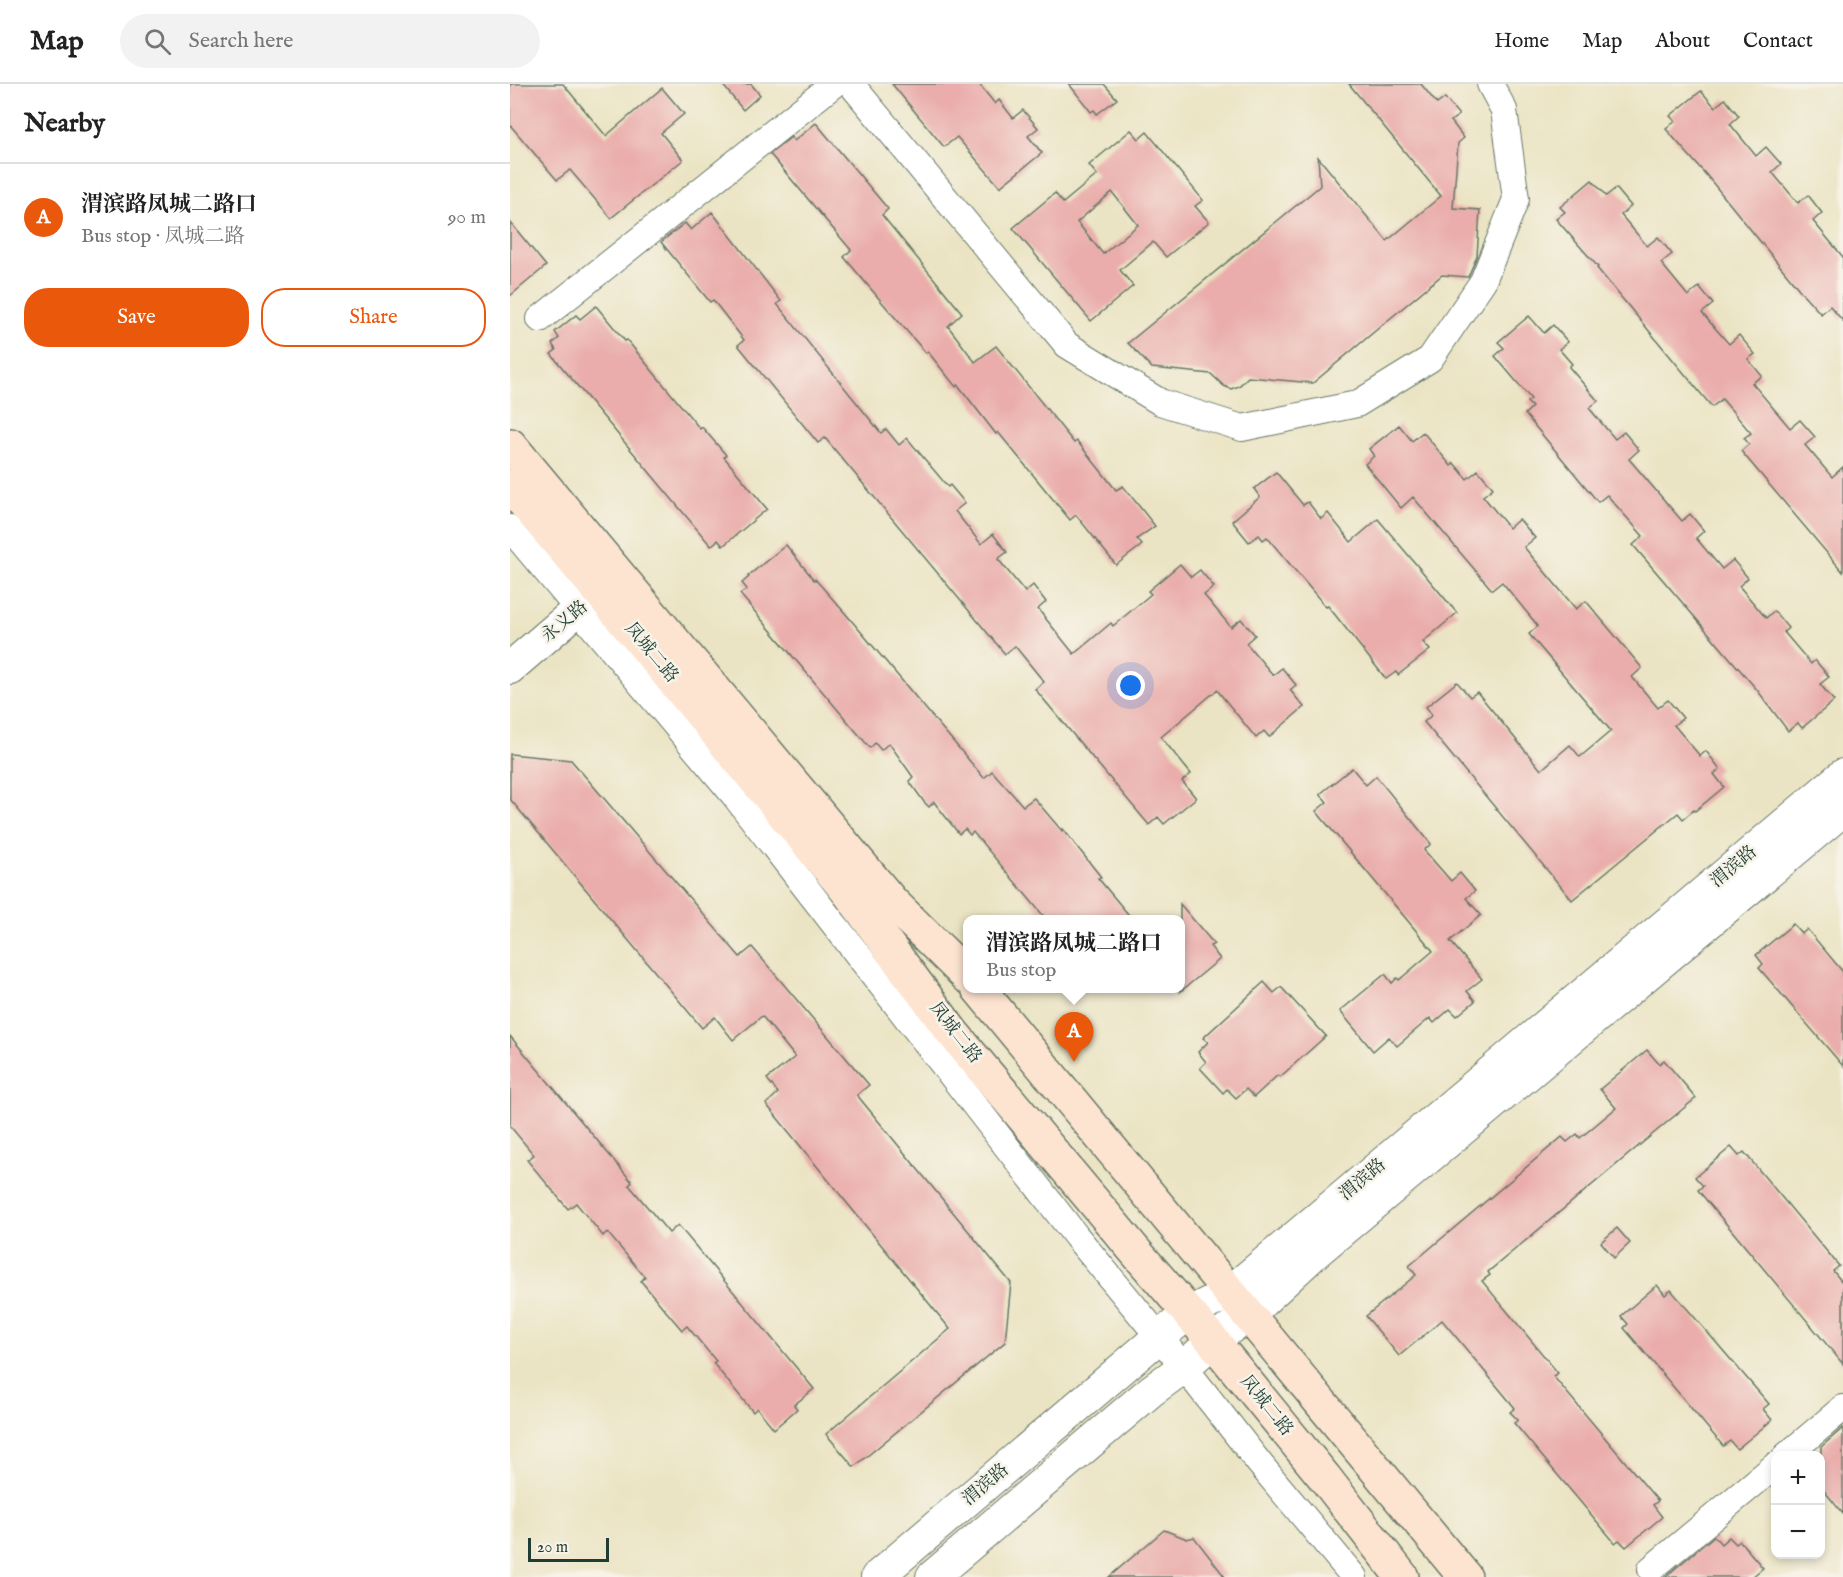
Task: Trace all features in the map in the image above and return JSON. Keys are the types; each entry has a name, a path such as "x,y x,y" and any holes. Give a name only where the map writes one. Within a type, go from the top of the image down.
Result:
{"main road":[{"name":"凤城二路","path":"510,445 600,592 892,902 963,972"},
{"name":"凤城二路","path":"510,486 849,893 952,1032 1213,1341 1402,1577"},
{"path":"982,993 1465,1577"}],"street":[{"path":"540,319 834,84"},
{"path":"851,84 1067,345 1160,402 1242,428 1358,404 1430,359 1483,281 1516,198 1504,110 1490,84"},
{"path":"510,528 600,592 734,795 1076,1236 1354,1577"},
{"name":"永义路","path":"510,668 600,592"},
{"name":"渭滨路","path":"932,1577 1151,1391 1184,1367 1213,1341 1239,1303 1843,775"},
{"name":"渭滨路","path":"877,1577 1189,1313 1239,1303 1315,1253 1843,810"},
{"path":"1791,1451 1843,1408"},
{"path":"1651,1569 1771,1469"}],"building":[{"path":"510,84 563,84 606,136 662,88 684,114 661,133 683,160 611,218 570,170 557,180 510,125"},
{"path":"722,84 751,84 760,95 743,110"},
{"path":"892,84 979,84 995,104 999,100 1013,118 1023,110 1038,128 1028,136 1042,153 1000,187 957,137 944,147"},
{"path":"1069,84 1104,84 1117,99 1097,114 1094,110 1091,112"},
{"path":"1349,84 1421,84 1437,104 1445,98 1459,115 1451,121 1464,138 1458,143 1453,208 1480,210 1477,256 1468,277 1442,275 1313,383 1248,377 1239,386 1231,389 1211,374 1152,368 1128,343 1320,186 1318,157 1387,241 1441,196"},
{"path":"1701,91 1715,107 1725,99 1739,116 1730,124 1756,156 1766,147 1781,164 1772,172 1798,203 1808,195 1822,213 1813,221 1843,257 1843,321 1830,306 1821,314 1666,129 1675,121 1670,116"},
{"path":"816,123 888,209 882,215 962,313 948,326 975,362 996,346 1074,443 1077,441 1116,490 1123,486 1155,526 1137,539 1142,545 1116,565 1076,515 1070,520 998,432 996,434 958,385 956,387 844,257 851,250 770,154 791,137 794,141"},
{"path":"1131,130 1139,139 1147,132 1203,200 1195,206 1209,222 1166,257 1153,242 1120,270 1133,286 1091,321 1013,228 1055,193 1063,203 1097,175 1089,165","holes":["1112,192 1138,225 1103,254 1077,222"]},
{"path":"1592,180 1606,196 1616,188 1631,206 1621,215 1647,246 1658,237 1672,254 1661,263 1688,296 1699,287 1713,304 1702,313 1729,344 1739,335 1755,354 1748,359 1762,376 1752,383 1790,428 1800,420 1815,437 1805,445 1832,477 1843,467 1843,572 1741,451 1749,444 1744,438 1751,433 1722,399 1712,407 1556,219 1565,212 1560,207"},
{"path":"712,212 781,301 777,304 881,433 886,429 899,445 907,438 948,487 950,485 965,503 955,511 981,544 993,534 1007,552 998,559 1025,592 1033,585 1046,602 1038,609 1074,654 1111,623 1113,626 1151,594 1148,591 1180,564 1191,577 1200,570 1214,587 1204,595 1231,627 1241,619 1255,635 1246,643 1273,675 1282,668 1296,685 1290,690 1304,707 1269,737 1264,731 1256,738 1217,690 1161,737 1191,774 1182,781 1196,798 1164,824 1158,817 1149,825 1035,689 1044,682 1015,646 1005,654 825,438 818,443 738,345 744,340 713,300 710,302 661,242 685,223 691,230"},
{"path":"510,222 546,266 510,296"},
{"path":"596,306 700,429 702,427 726,455 724,457 767,509 723,546 718,540 711,546 551,354 556,350 552,344 559,338 555,332 576,315 580,319"},
{"path":"1529,316 1544,333 1553,325 1568,342 1559,349 1572,364 1569,367 1598,401 1589,408 1615,439 1624,432 1639,450 1629,459 1682,521 1690,514 1704,531 1696,538 1722,569 1733,560 1748,578 1739,586 1766,618 1774,611 1788,628 1784,632 1811,664 1815,660 1829,677 1820,684 1834,701 1802,728 1798,723 1788,731 1758,691 1633,545 1643,536 1607,495 1598,502 1525,414 1532,407 1527,402 1531,399 1495,356 1504,348 1498,342"},
{"path":"1399,425 1412,441 1423,432 1451,466 1454,463 1467,479 1478,470 1493,488 1483,496 1509,528 1519,519 1535,538 1524,547 1576,609 1586,601 1642,668 1632,677 1658,708 1668,700 1683,718 1674,725 1700,756 1706,751 1720,769 1714,774 1724,787 1683,819 1678,813 1572,900 1424,722 1432,715 1426,707 1457,682 1470,697 1477,692 1541,770 1570,745 1580,757 1611,731 1529,634 1538,626 1502,582 1492,590 1413,497 1401,508 1365,464 1374,456 1369,449"},
{"path":"1276,472 1303,505 1308,502 1321,519 1328,513 1351,542 1378,519 1457,613 1423,642 1430,650 1398,675 1396,672 1386,679 1328,606 1326,607 1267,537 1263,540 1259,535 1249,542 1232,521 1260,497 1254,489"},
{"path":"786,545 984,778 992,771 1023,806 1034,798 1062,831 1063,829 1101,877 1098,878 1129,915 1043,915 973,832 970,835 965,829 959,834 934,802 929,807 924,802 909,781 913,777 889,743 881,750 875,743 870,748 740,594 747,589 742,583"},
{"path":"510,754 571,760 740,957 752,947 869,1085 857,1095 1011,1283 1005,1342 854,1467 826,1434 950,1329 766,1104 778,1093 767,1079 795,1057 762,1016 733,1040 715,1017 702,1028 510,799"},
{"path":"1352,768 1366,785 1376,776 1431,844 1424,850 1451,881 1460,873 1475,891 1466,898 1481,915 1450,941 1482,979 1467,991 1475,1001 1457,1016 1450,1009 1434,1023 1430,1018 1397,1046 1389,1037 1373,1051 1340,1011 1385,974 1392,983 1397,978 1399,980 1433,951 1316,811 1327,802 1320,794"},
{"path":"1180,904 1214,944 1210,946 1220,959 1185,988 1185,915 1180,915"},
{"path":"1793,924 1802,934 1807,929 1843,972 1843,1066 1759,968 1763,964 1756,955"},
{"path":"1264,982 1274,993 1281,987 1326,1036 1254,1097 1246,1089 1236,1098 1227,1089 1223,1093 1200,1068 1206,1062 1198,1052 1208,1042 1203,1038"},
{"path":"510,1036 632,1182 629,1185 669,1233 678,1225 814,1389 794,1405 797,1409 774,1429 757,1408 753,1412 713,1363 716,1361 687,1326 682,1330 665,1310 641,1281 645,1277 607,1232 603,1236 576,1203 568,1209 527,1160 534,1155 510,1126"},
{"path":"1647,1050 1659,1064 1664,1060 1696,1098 1488,1272 1490,1275 1482,1281 1558,1373 1553,1376 1658,1501 1653,1505 1662,1517 1626,1547 1619,1540 1615,1543 1514,1423 1518,1420 1510,1412 1515,1408 1442,1320 1399,1356 1366,1316 1416,1275 1409,1266 1562,1137 1567,1142 1577,1134 1580,1138 1616,1108 1600,1089"},
{"path":"1731,1147 1739,1156 1744,1152 1839,1266 1833,1271 1843,1283 1843,1364 1698,1190 1703,1186 1695,1177"},
{"path":"1617,1228 1630,1243 1614,1258 1601,1242"},
{"path":"1657,1285 1665,1295 1671,1290 1769,1404 1763,1409 1772,1420 1737,1449 1730,1441 1723,1446 1624,1328 1628,1324 1621,1316"},
{"path":"1843,1428 1843,1514 1825,1492 1825,1451 1821,1451 1821,1447"},
{"path":"1164,1530 1187,1539 1194,1537 1225,1577 1109,1577"},
{"path":"1714,1536 1721,1544 1729,1537 1736,1544 1740,1541 1763,1568 1752,1577 1665,1577"}],"place":[{"name":"渭滨路凤城二路口","path":"1074,1062"}]}
